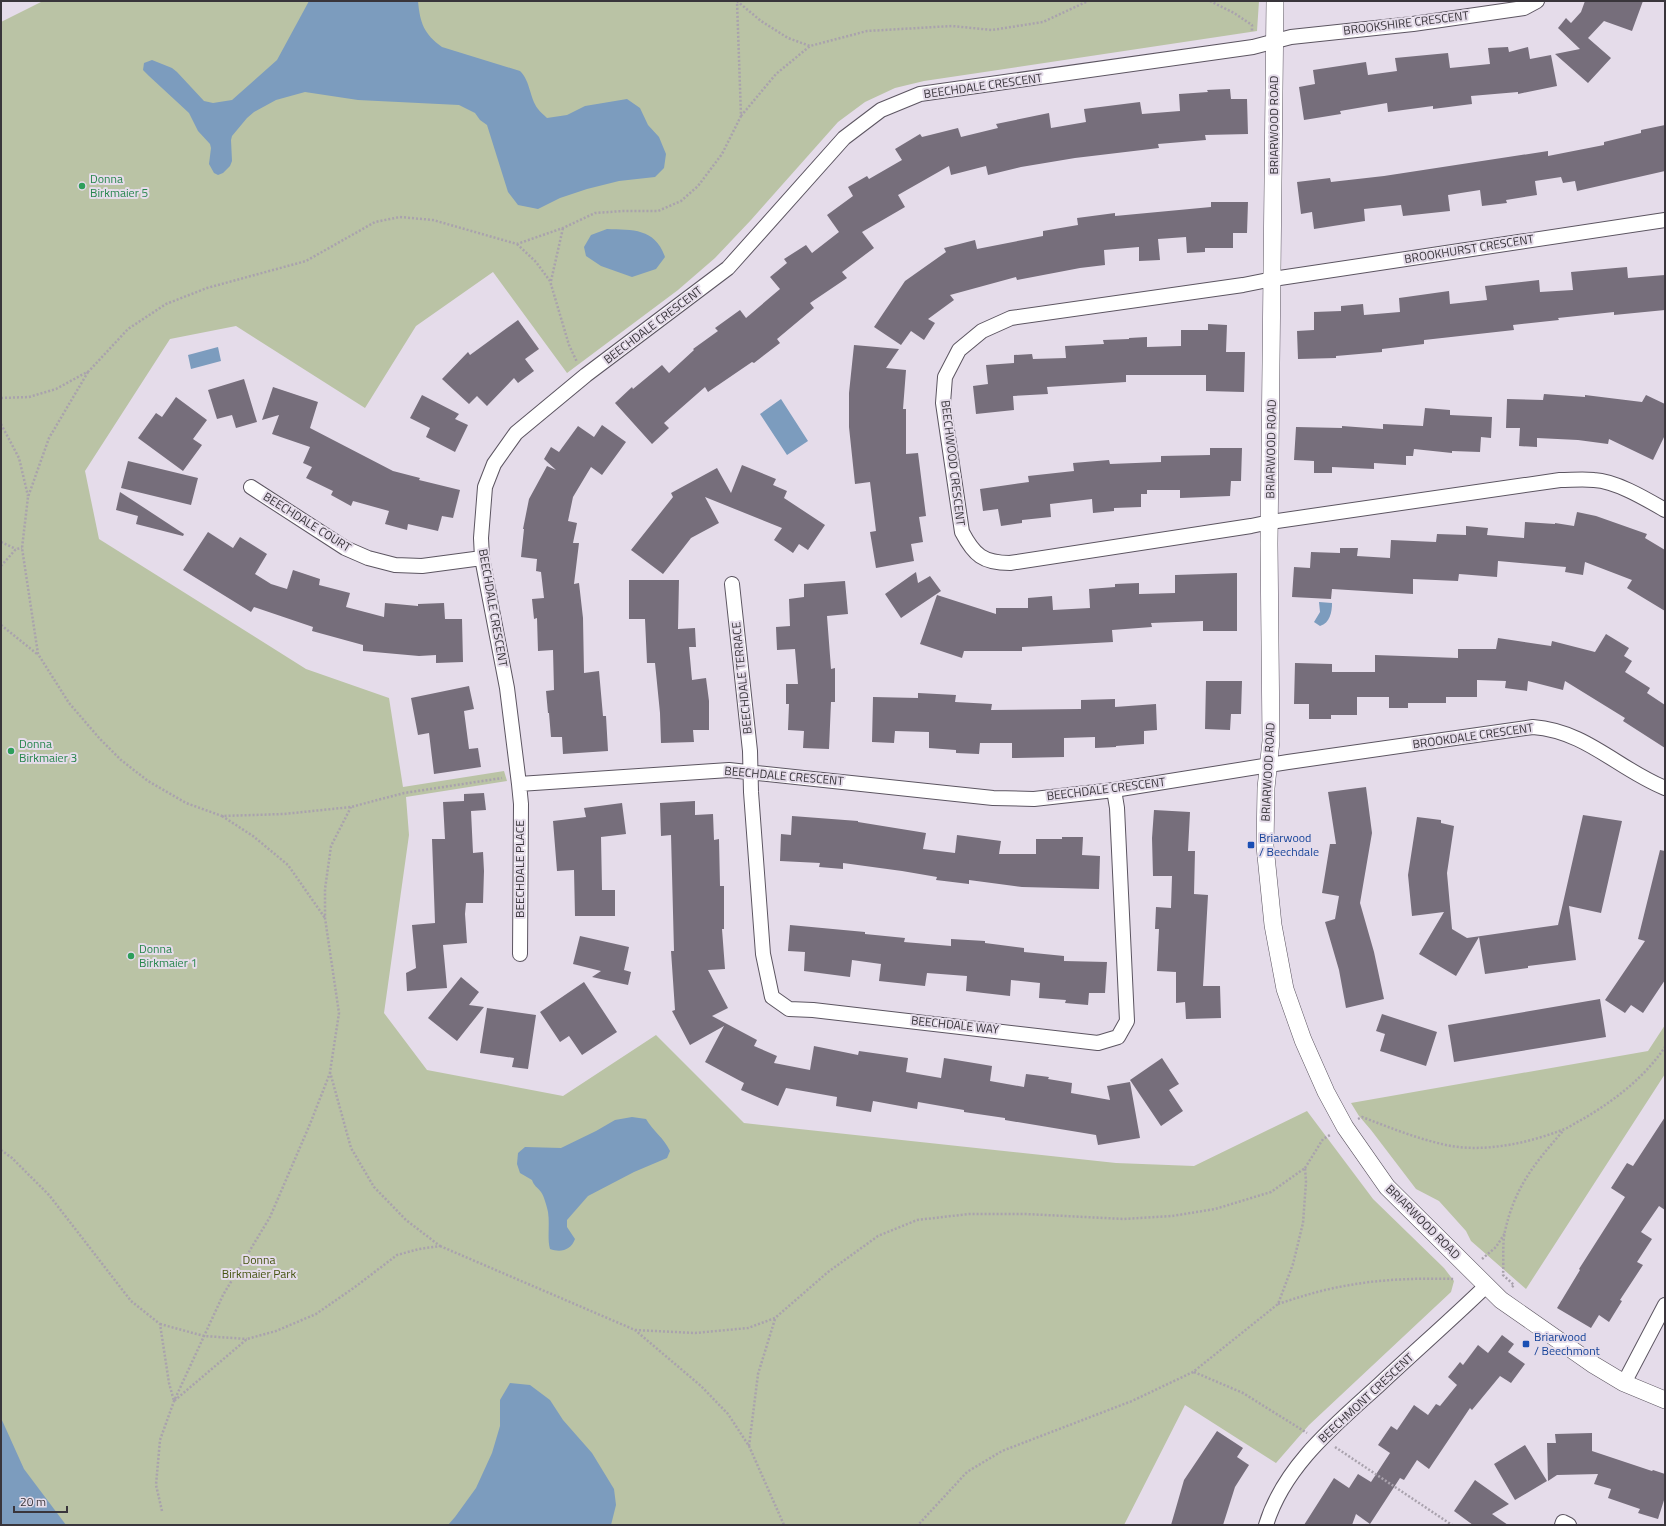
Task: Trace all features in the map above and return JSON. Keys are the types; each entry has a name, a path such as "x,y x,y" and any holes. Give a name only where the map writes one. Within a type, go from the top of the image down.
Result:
{"street":[{"name":"BRIARWOOD ROAD","path":"1275,1 1270,522 1271,741 1266,788 1265,846 1273,925 1285,989 1309,1053 1326,1092 1345,1127 1387,1187 1501,1300 1594,1365 1624,1383 1665,1400"},
{"name":"BROOKSHIRE CRESCENT","path":"1275,42 1291,37 1413,24 1524,8 1537,1"},
{"name":"BEECHDALE CRESCENT","path":"1268,765 1114,790 1034,799 993,798 750,771 729,770 519,784 507,688 482,558 481,538 485,487 494,464 516,433 586,375 728,268 844,138 881,110 920,94 1253,47 1275,42"},
{"name":"BROOKHURST CRESCENT","path":"1273,279 1665,220"},
{"name":"BEECHWOOD CRESCENT","path":"1270,522 1017,561 996,562 980,556 971,548 962,532 943,403 945,377 959,350 982,331 1011,318 1243,285 1273,279"},
{"path":"1270,522 1560,480 1596,480 1627,489 1648,499 1665,510"},
{"name":"BEECHDALE COURT","path":"251,487 345,548 368,558 395,565 422,566 482,558"},
{"name":"BEECHDALE TERRACE","path":"732,584 750,751 750,771"},
{"name":"BROOKDALE CRESCENT","path":"1268,765 1533,727 1548,728 1586,742 1651,782 1665,788"},
{"name":"BEECHDALE WAY","path":"750,771 764,954 772,997 789,1009 813,1010 1098,1043 1118,1037 1127,1021 1117,808 1114,790"},
{"name":"BEECHDALE PLACE","path":"519,784 521,804 520,954"},
{"name":"BEECHMONT CRESCENT","path":"1266,1525 1287,1480 1320,1439 1486,1286"},
{"path":"1624,1383 1665,1305"},
{"path":"1562,1525 1564,1522 1569,1525"}],"path":[{"path":"737,1 761,21 783,34 810,46"},
{"path":"737,1 741,116"},
{"path":"517,244 563,228 595,213 623,210 658,211 681,201 698,186 722,154 741,116 776,74 810,46 867,31 952,26 992,30 1000,29 1043,22 1088,1"},
{"path":"1210,1 1234,12 1252,25 1253,47"},
{"path":"38,654 22,548 28,497 49,438 89,371 128,328 166,304 207,288 306,261 375,222 400,217 433,220 517,244 536,262 550,281 569,345 577,363"},
{"path":"550,281 563,228"},
{"path":"1,398 29,397 56,389 89,371"},
{"path":"1,424 19,458 28,497"},
{"path":"1,542 16,549 22,548"},
{"path":"1,566 16,549"},
{"path":"1,625 38,654 69,703 100,739 121,760 148,781 186,803 222,816 252,836 288,865 325,918"},
{"path":"222,816 284,814 351,807 404,793 502,778 501,767 517,765"},
{"path":"162,1511 156,1485 160,1440 174,1401 223,1295 270,1217 310,1124 330,1072 339,1012 325,918 325,889 331,846 351,807"},
{"path":"635,1330 695,1333 748,1328 776,1318 828,1272 878,1236 917,1220 969,1214 1026,1214 1124,1218 1172,1216 1215,1209 1271,1192 1305,1168 1324,1139 1362,1117 1427,1141 1453,1146 1484,1148 1521,1143 1563,1130 1605,1106 1634,1083 1665,1047"},
{"path":"330,1072 352,1148 374,1187 406,1220 440,1246 635,1330 701,1386 728,1414 749,1446 784,1525"},
{"path":"1501,1300 1514,1285 1503,1275 1505,1233 1513,1203 1523,1182 1536,1161 1563,1130"},
{"path":"1,1150 12,1158 49,1195 131,1301 160,1324 204,1336 247,1339 276,1331 316,1314 397,1255 419,1249 440,1246"},
{"path":"1278,1304 1293,1264 1303,1223 1306,1182 1305,1168"},
{"path":"918,1525 967,1472 1002,1450 1132,1401 1193,1372 1278,1304 1313,1293 1350,1284 1420,1278 1457,1279 1496,1247 1505,1233"},
{"path":"749,1446 758,1374 776,1318"},
{"path":"160,1324 169,1383 174,1401"},
{"path":"174,1401 247,1339"},
{"path":"1193,1372 1243,1393 1334,1446 1452,1525"}],"green space":[{"name":"Donna Birkmaier Park","path":"43,1 1259,1 1257,31 924,81 895,88 865,102 838,122 751,220 715,258 678,290 567,373 493,272 416,326 365,408 236,326 170,339 85,471 99,539 306,669 389,698 403,787 504,771 507,781 406,797 409,835 384,1013 427,1070 563,1096 656,1035 744,1123 1116,1163 1194,1166 1307,1111 1373,1199 1444,1268 1454,1281 1451,1292 1309,1425 1276,1463 1185,1405 1124,1525 1,1525 1,22"},
{"path":"1665,1025 1665,1074 1526,1289 1471,1241 1466,1231 1439,1201 1416,1189 1359,1116 1351,1103 1648,1051"}],"water":[{"path":"309,1 418,1 420,16 424,27 427,33 436,42 442,47 520,71 524,75 535,104 547,118 567,115 585,106 627,99 640,108 648,125 659,137 666,154 664,168 655,177 619,181 587,189 560,198 538,209 518,205 508,192 487,125 480,120 475,113 459,105 358,100 305,92 276,100 254,112 247,118 232,136 232,161 230,166 223,173 218,175 214,173 209,164 210,144 198,131 189,113 143,70 144,63 152,60 172,68 204,101 213,103 232,100 277,60"},
{"path":"607,229 642,232 655,241 661,248 665,257 656,269 632,277 601,266 586,256 584,247 591,235"},
{"path":"218,347 221,361 191,369 188,355"},
{"path":"781,399 808,441 787,455 760,414"},
{"path":"1319,602 1332,603 1332,610 1328,620 1320,626 1314,622 1320,612"},
{"path":"632,1117 646,1119 668,1146 670,1151 667,1158 634,1172 588,1196 567,1220 567,1227 575,1239 571,1246 565,1250 558,1251 550,1249 549,1217 545,1202 540,1190 532,1180 520,1173 517,1164 518,1153 525,1147 561,1148 615,1120"},
{"path":"510,1383 530,1385 550,1400 563,1420 592,1453 614,1489 616,1505 611,1525 448,1525 476,1488 492,1453 500,1426 500,1400"},
{"path":"1,1418 24,1469 66,1525 1,1525"}],"building":[{"path":"1585,1 1643,1 1632,31 1604,21 1588,38 1611,58 1588,83 1555,54 1580,49 1558,28 1566,18 1571,23 1581,12"},
{"path":"1508,47 1509,52 1528,47 1530,59 1551,55 1557,86 1518,94 1518,92 1471,96 1472,104 1433,109 1433,106 1388,112 1387,103 1340,111 1341,114 1304,120 1299,87 1315,84 1313,70 1366,62 1368,75 1397,71 1395,58 1448,53 1450,68 1490,64 1488,48"},
{"path":"1230,89 1231,99 1247,99 1248,134 1205,135 1206,140 1158,144 1159,148 1075,158 1021,167 988,175 986,166 951,175 949,166 898,195 905,207 862,232 874,248 842,272 847,278 810,303 814,308 777,339 780,343 754,363 752,362 708,392 705,387 664,423 669,428 652,444 615,403 632,387 633,389 662,365 669,373 694,350 693,349 718,331 715,328 740,310 746,318 780,289 770,277 787,263 784,259 806,245 812,253 839,232 827,215 853,196 848,187 867,176 869,179 902,160 895,149 920,134 922,137 958,128 961,137 998,128 996,124 1049,113 1051,128 1086,122 1084,109 1140,102 1142,114 1180,111 1179,94 1208,92 1207,90"},
{"path":"1665,125 1665,171 1577,191 1575,181 1563,183 1561,177 1535,181 1537,195 1506,200 1507,203 1482,206 1480,190 1448,195 1450,211 1403,216 1401,205 1364,209 1365,221 1314,229 1312,212 1301,214 1297,182 1330,178 1331,182 1384,176 1548,151 1548,156 1604,145 1604,142 1641,133 1641,130"},
{"path":"1211,202 1248,202 1247,233 1233,233 1233,248 1205,248 1205,252 1187,253 1186,237 1158,239 1160,260 1139,261 1139,247 1104,250 1105,265 1080,268 1017,280 1016,277 950,295 954,300 928,319 935,323 924,340 911,331 901,345 874,327 905,281 946,252 944,248 975,240 977,249 1043,236 1043,231 1078,225 1077,218 1115,213 1115,216 1211,207"},
{"path":"1627,267 1628,278 1665,275 1665,310 1614,315 1614,312 1558,318 1559,320 1513,325 1514,330 1424,340 1424,344 1382,349 1382,352 1336,356 1336,358 1298,359 1297,331 1314,330 1314,312 1341,311 1341,306 1363,304 1364,315 1400,312 1399,298 1449,291 1450,304 1487,300 1485,286 1539,280 1540,292 1573,290 1571,272"},
{"path":"518,320 539,349 525,359 534,371 518,383 514,378 487,406 477,396 469,404 442,379 468,352 470,355"},
{"path":"1208,324 1227,325 1226,352 1245,352 1244,392 1206,391 1206,375 1126,375 1126,382 1047,387 1048,394 1013,396 1014,410 976,414 973,386 988,384 986,365 1014,363 1014,355 1032,354 1033,359 1066,358 1065,346 1104,344 1103,340 1147,337 1147,347 1181,346 1181,330 1208,330"},
{"path":"854,345 899,349 886,368 906,370 903,409 906,409 906,454 918,453 926,516 919,517 923,542 911,544 914,561 876,568 870,532 876,531 870,482 855,484 849,427 849,393"},
{"path":"244,379 257,422 236,428 232,415 217,419 208,390"},
{"path":"273,387 318,402 310,428 393,471 420,478 419,480 460,490 453,518 442,516 438,531 408,524 407,530 385,524 389,511 353,501 351,506 331,495 333,491 306,478 312,467 303,463 310,447 272,434 279,415 262,420"},
{"path":"1544,394 1585,397 1585,395 1642,402 1646,395 1665,404 1665,435 1653,460 1609,439 1608,444 1578,440 1537,438 1537,447 1519,446 1520,428 1506,428 1507,399 1543,400"},
{"path":"422,395 459,414 455,419 468,425 455,452 426,437 430,428 410,418"},
{"path":"176,397 207,420 193,439 202,445 183,471 138,438 156,413 162,417"},
{"path":"1425,408 1450,410 1450,415 1492,417 1491,438 1481,437 1480,452 1452,451 1452,453 1414,449 1413,456 1406,456 1406,465 1374,463 1374,469 1332,467 1332,473 1314,473 1314,461 1294,460 1296,427 1342,428 1342,426 1383,429 1383,424 1423,426"},
{"path":"602,425 626,442 602,475 591,467 573,497 568,521 577,523 573,543 579,543 574,584 579,583 583,618 584,673 599,671 603,716 606,716 608,751 563,754 562,737 551,737 548,713 546,691 554,690 553,650 538,651 537,618 534,619 532,599 544,598 541,572 536,571 537,559 521,557 523,529 529,499 547,466 556,470 544,459 551,447 559,452 578,426 594,437"},
{"path":"1210,448 1242,448 1241,481 1231,481 1230,496 1180,498 1180,490 1147,490 1147,494 1141,494 1141,507 1114,508 1114,511 1093,513 1092,499 1050,504 1051,517 1022,520 1022,523 1001,526 998,509 983,511 980,489 1029,482 1028,476 1074,471 1073,463 1109,460 1110,464 1161,462 1161,456 1210,455"},
{"path":"128,461 198,478 191,505 121,488"},
{"path":"742,465 776,479 773,485 787,491 784,498 825,525 808,550 799,544 793,553 774,540 782,528 705,497 719,523 691,538 663,574 631,550 673,497 671,493 717,468 731,493"},
{"path":"120,492 184,534 183,536 136,524 138,516 116,510"},
{"path":"1577,512 1596,516 1647,534 1645,538 1665,550 1665,611 1627,588 1632,580 1585,562 1583,575 1565,572 1566,567 1498,561 1497,577 1459,574 1458,581 1413,579 1413,594 1332,589 1331,599 1292,597 1294,567 1310,568 1311,552 1340,553 1340,548 1358,548 1357,556 1390,558 1391,540 1436,542 1437,534 1466,535 1466,526 1488,528 1487,535 1524,538 1525,522 1555,523 1574,526"},
{"path":"208,532 233,548 240,537 267,554 255,574 271,584 287,589 293,570 320,579 319,585 350,593 346,607 384,617 385,603 418,606 418,604 444,603 445,619 462,619 463,662 436,663 436,655 419,656 363,651 363,645 312,631 313,627 254,607 251,612 183,570"},
{"path":"916,572 918,583 930,576 941,591 901,618 885,594"},
{"path":"1237,573 1237,631 1203,631 1203,621 1151,623 1152,627 1112,630 1113,642 1022,647 1022,651 964,651 962,658 920,644 937,595 996,614 996,608 1028,608 1028,598 1052,596 1053,610 1090,608 1089,589 1115,587 1115,584 1139,583 1139,594 1175,593 1175,575"},
{"path":"629,580 679,580 678,629 695,628 696,647 689,647 692,680 706,678 709,701 709,730 693,730 694,742 661,743 660,713 655,663 647,663 645,619 629,619"},
{"path":"845,581 848,614 827,616 831,669 835,668 835,702 831,702 829,749 803,748 804,731 788,730 789,704 786,704 786,684 798,684 795,649 777,650 776,627 790,626 789,599 804,597 804,584"},
{"path":"1606,634 1629,648 1624,656 1632,661 1625,672 1650,688 1647,693 1665,705 1665,748 1623,721 1625,718 1565,681 1563,690 1528,681 1527,691 1505,688 1506,681 1477,680 1477,697 1446,697 1446,703 1408,703 1408,708 1389,708 1389,697 1357,697 1357,715 1331,715 1331,719 1309,719 1309,704 1294,704 1295,663 1332,664 1332,672 1375,672 1375,655 1458,658 1458,649 1496,649 1498,638 1551,646 1552,641 1595,652"},
{"path":"1206,681 1242,681 1241,714 1231,714 1230,730 1205,729"},
{"path":"469,686 474,709 464,711 469,749 478,748 481,767 434,774 429,733 418,735 411,698"},
{"path":"918,693 956,695 955,702 992,704 991,710 1081,709 1081,700 1115,699 1115,707 1156,704 1157,730 1144,731 1144,744 1116,747 1095,748 1095,737 1064,738 1064,757 1012,758 1012,743 980,743 979,754 956,753 956,750 929,748 929,732 895,731 894,743 872,742 873,697 918,698"},
{"path":"1366,787 1372,833 1360,903 1374,952 1384,999 1346,1008 1339,970 1325,922 1335,919 1339,896 1322,893 1330,844 1336,844 1328,792"},
{"path":"484,793 486,810 471,811 473,853 483,852 483,903 466,903 465,914 467,943 443,945 447,988 407,991 406,973 416,968 412,925 435,923 432,839 445,839 443,802 464,801 464,794"},
{"path":"695,801 695,815 713,814 714,840 719,839 720,886 724,886 724,929 722,929 725,969 708,970 728,1008 712,1016 757,1040 754,1046 777,1056 774,1063 810,1070 814,1046 858,1055 859,1051 908,1058 906,1072 941,1078 944,1058 992,1066 990,1081 1024,1087 1026,1074 1049,1077 1048,1079 1072,1083 1071,1093 1110,1100 1107,1086 1130,1082 1140,1138 1098,1145 1096,1135 1005,1120 1005,1118 964,1112 964,1110 918,1102 917,1109 873,1101 871,1112 836,1106 837,1097 786,1088 778,1106 741,1090 744,1083 705,1062 724,1026 690,1045 672,1011 675,1010 671,951 674,951 671,835 661,836 660,803"},
{"path":"622,803 626,834 601,837 602,890 615,890 615,916 575,916 574,870 557,871 553,821 586,817 584,808"},
{"path":"1154,810 1190,812 1188,851 1195,851 1194,894 1208,895 1203,986 1220,986 1221,1018 1186,1019 1185,1002 1176,1003 1176,972 1157,971 1159,929 1155,929 1156,907 1171,908 1172,876 1153,876 1152,838"},
{"path":"1583,815 1622,821 1601,913 1569,906 1576,960 1528,966 1528,968 1485,974 1479,937 1456,976 1419,954 1444,912 1412,916 1408,875 1417,817 1441,820 1441,823 1454,826 1447,873 1452,929 1467,938 1558,925"},
{"path":"792,816 858,821 926,833 923,849 955,853 957,835 1001,841 999,854 1036,854 1036,839 1083,837 1082,855 1100,856 1099,889 1022,887 969,880 969,884 936,880 937,877 902,871 843,863 843,869 819,867 820,863 780,861 781,834 791,835"},
{"path":"1660,850 1665,851 1665,980 1643,1013 1631,1005 1625,1013 1605,1000 1645,941 1638,939"},
{"path":"790,925 865,932 865,934 905,938 904,942 951,946 951,939 985,941 985,943 1024,948 1024,952 1064,956 1064,961 1107,962 1105,993 1089,993 1088,1005 1065,1003 1066,1000 1039,998 1040,983 1011,980 1010,996 966,991 967,976 927,973 925,986 879,981 881,964 852,960 850,977 804,971 805,952 788,951"},
{"path":"580,936 629,947 624,970 631,972 628,985 592,977 601,971 573,964"},
{"path":"461,977 479,992 469,1005 484,1007 457,1041 428,1018"},
{"path":"584,982 617,1032 582,1055 569,1036 560,1042 540,1012"},
{"path":"1600,999 1606,1037 1454,1062 1448,1025"},
{"path":"487,1008 536,1015 528,1069 512,1067 514,1058 480,1053"},
{"path":"1382,1014 1437,1032 1426,1066 1380,1051 1385,1034 1376,1031"},
{"path":"1162,1058 1179,1084 1169,1090 1183,1111 1161,1126 1130,1080"},
{"path":"1665,1117 1665,1210 1659,1206 1641,1232 1652,1239 1637,1262 1643,1265 1620,1300 1622,1301 1609,1322 1599,1315 1591,1328 1557,1308 1580,1270 1579,1269 1625,1197 1611,1188 1627,1163 1633,1166"},
{"path":"1502,1335 1514,1344 1508,1352 1525,1364 1511,1383 1500,1376 1472,1410 1470,1408 1429,1469 1417,1460 1404,1480 1400,1478 1370,1524 1356,1514 1352,1525 1304,1525 1334,1478 1349,1488 1358,1474 1371,1482 1390,1453 1378,1445 1391,1426 1397,1430 1414,1405 1428,1415 1436,1404 1440,1406 1457,1385 1448,1377 1460,1362 1463,1365 1478,1345 1488,1353"},
{"path":"1217,1431 1243,1448 1237,1457 1249,1465 1235,1487 1223,1525 1171,1525 1184,1480"},
{"path":"1592,1433 1592,1451 1665,1474 1665,1497 1658,1519 1638,1513 1640,1509 1608,1498 1611,1489 1594,1484 1598,1474 1557,1475 1548,1481 1547,1443 1556,1443 1555,1434"},
{"path":"1525,1445 1547,1481 1515,1500 1494,1464"},
{"path":"1475,1480 1509,1504 1492,1514 1508,1525 1473,1525 1454,1511"}],"place":[{"name":"Donna Birkmaier 5","path":"82,186"},
{"name":"Donna Birkmaier 3","path":"11,751"},
{"name":"Briarwood / Beechdale","path":"1251,845"},
{"name":"Donna Birkmaier 1","path":"131,956"},
{"name":"Briarwood / Beechmont","path":"1526,1344"}]}
